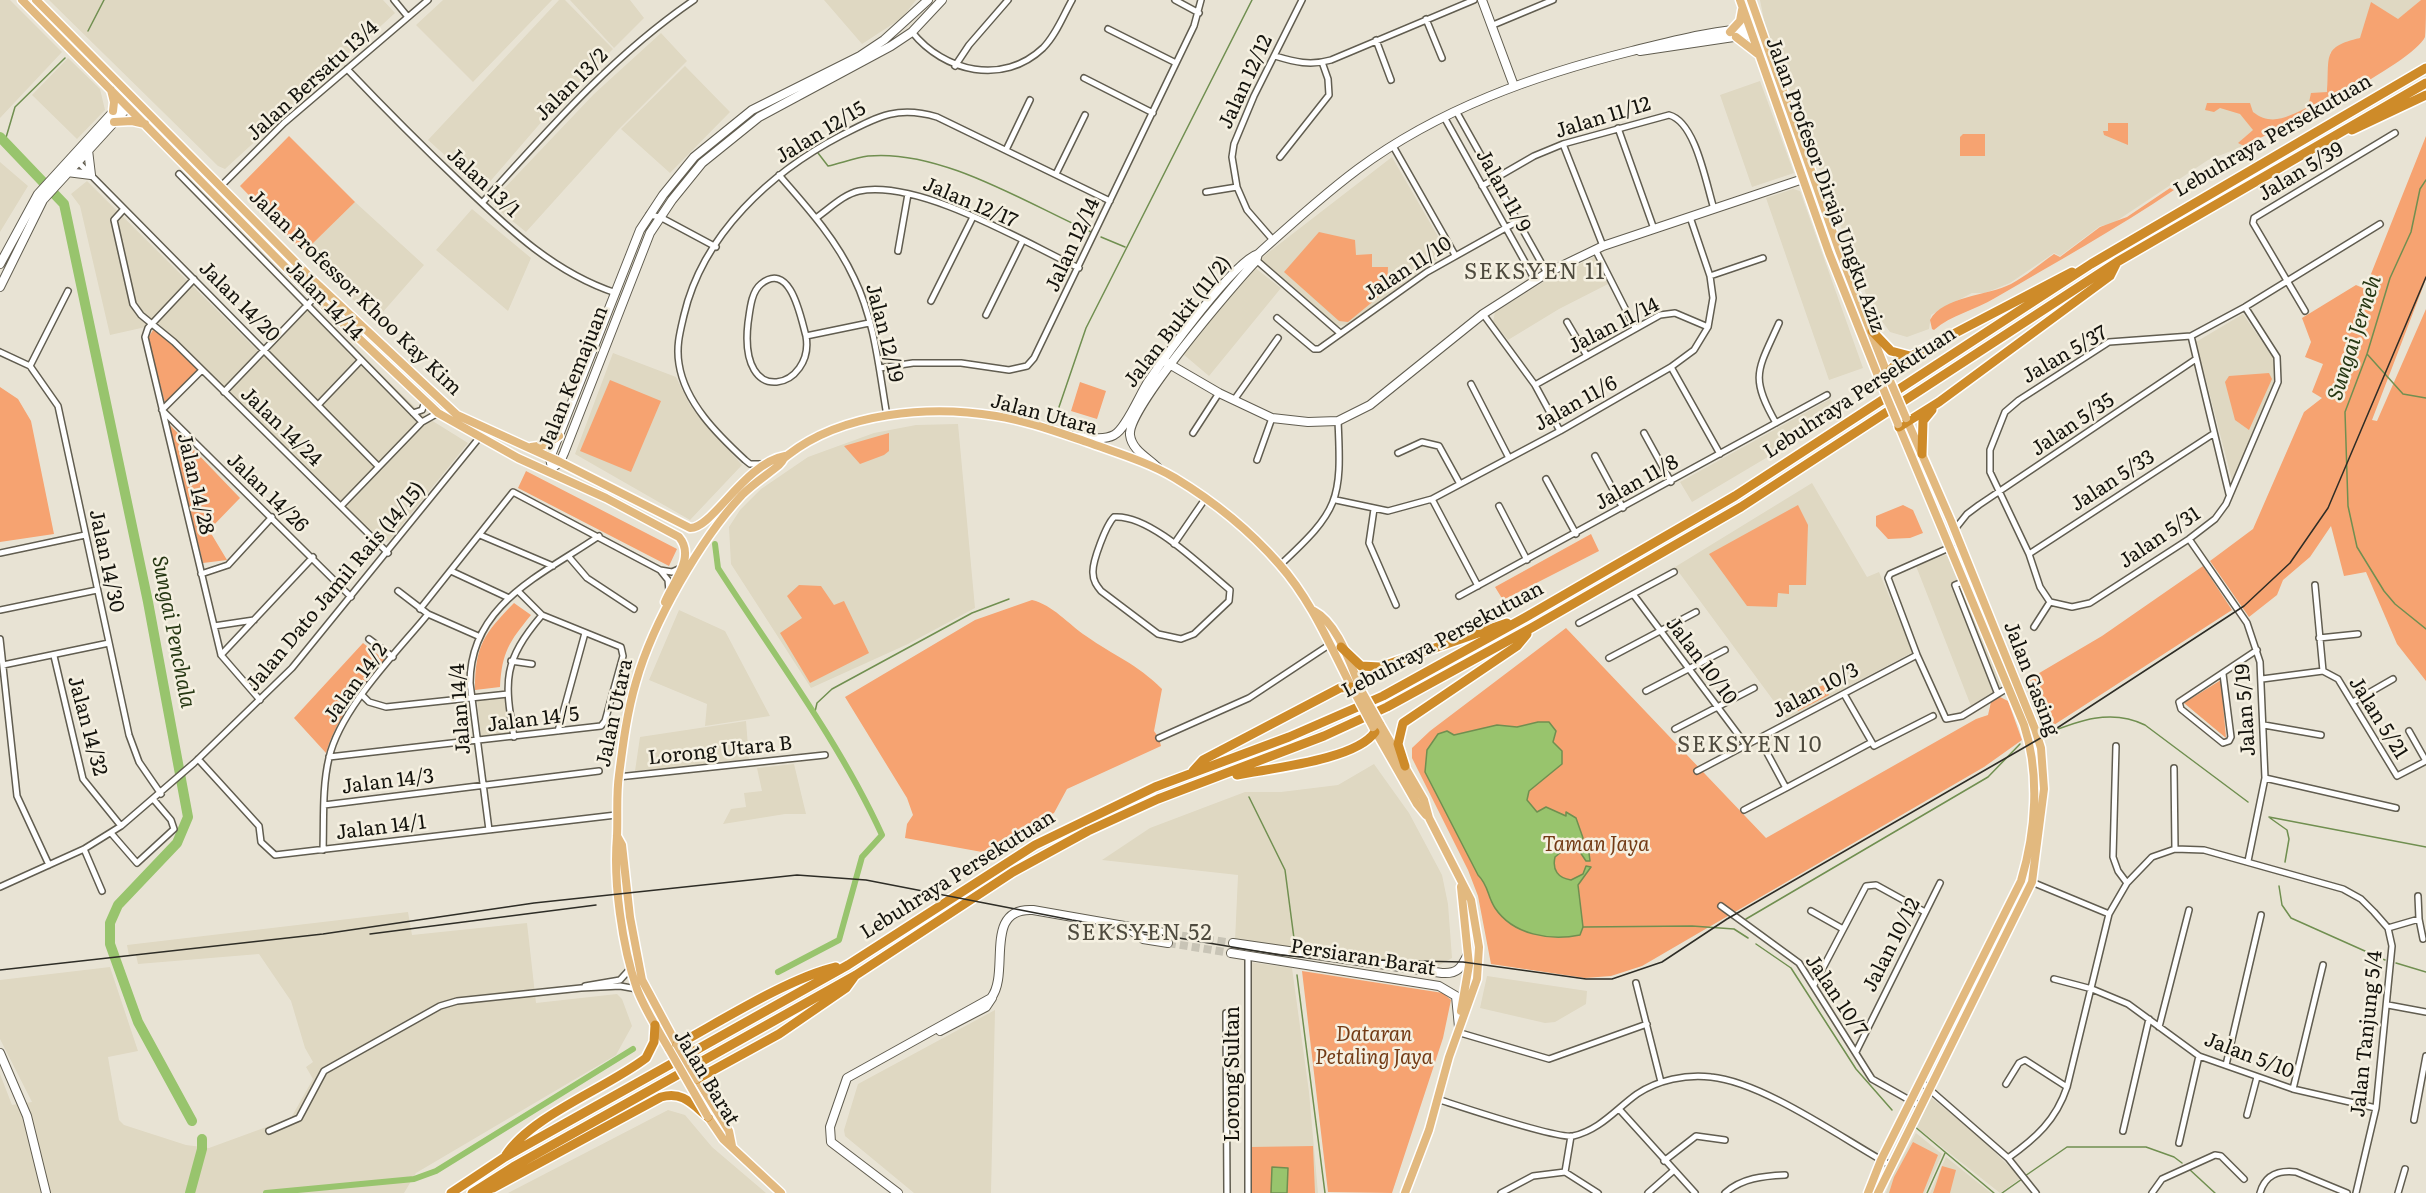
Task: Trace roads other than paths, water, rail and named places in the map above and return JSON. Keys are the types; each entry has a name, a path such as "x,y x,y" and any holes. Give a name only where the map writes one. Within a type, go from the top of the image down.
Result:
{"highway":[{"name":"Lebuhraya Persekutuan","path":"451,1193 505,1157 848,965 1035,845 1111,806 1192,772 1289,737 1373,700 1526,617 1735,496 2091,264 2426,68"},
{"name":"Lebuhraya Persekutuan","path":"472,1193 513,1167 856,975 1031,862 1132,810 1324,736 1387,707 1533,627 1741,507 2117,262 2426,83"},
{"path":"2336,135 2364,126 2426,95"},
{"path":"1903,423 1939,402 2110,276 2117,262"},
{"path":"1885,376 1910,356 2052,280 2091,264"},
{"path":"1872,331 1891,351 1910,356"},
{"path":"1922,454 1923,421 1939,402"},
{"path":"1341,647 1361,666 1380,667 1526,617"},
{"path":"1405,766 1398,744 1403,723 1517,646 1533,627"},
{"path":"1192,772 1203,760 1340,687 1356,691"},
{"path":"1199,783 1343,752 1365,742 1376,728"},
{"path":"673,1047 823,970 848,965"},
{"path":"697,1079 779,1034 846,988 856,975"},
{"path":"505,1157 514,1142 646,1058 654,1042 655,1025"},
{"path":"472,1193 493,1188 669,1095 683,1096 708,1117"}],"main road":[{"name":"Jalan Professor Khoo Kay Kim","path":"22,0 315,297 424,402 479,438 606,498 679,537 686,549 681,568 668,593 659,619"},
{"name":"Jalan Professor Khoo Kay Kim","path":"36,0 348,314 451,409 485,430 560,462 683,526 697,528 703,525 735,488 764,464 785,456"},
{"name":"Jalan Profesor Diraja Ungku Aziz","path":"1751,0 1839,250 1872,331 1885,376"},
{"path":"1741,2 1740,21 1733,34 1745,41 1760,56"},
{"name":"Jalan Profesor Diraja Ungku Aziz","path":"1741,2 1803,179 1885,376"},
{"path":"115,78 126,103 138,105 156,120"},
{"path":"111,90 114,102 113,111"},
{"path":"114,122 132,121 146,124"},
{"name":"Jalan Gasing","path":"1878,1193 2031,882 2044,789 2039,740 1965,581 1885,376"},
{"name":"Jalan Utara","path":"655,1025 637,989 631,968 620,907 615,845 618,777 636,681 659,619 720,521 744,494 780,464 785,456 842,428 887,416 968,412 1025,422 1069,435 1160,470 1205,499 1245,530 1280,565 1314,610 1329,645 1356,691"},
{"name":"Jalan Gasing","path":"1868,1193 1881,1160 2022,878 2034,798 2034,772 2029,742 2012,685 1953,525 1922,454 1903,423"},
{"path":"528,447 545,445 559,436"},
{"path":"503,450 552,468 606,498"},
{"path":"1942,525 1953,525"},
{"name":"Jalan Utara","path":"1314,610 1322,615 1341,647 1356,691"},
{"path":"1356,691 1417,804 1429,818"},
{"path":"1376,728 1405,766 1424,800 1429,818 1461,881 1474,912 1479,960 1477,979 1458,1029 1429,1130 1405,1193"},
{"name":"Jalan Utara","path":"617,836 622,845 630,917 642,980 673,1047"},
{"path":"1458,1029 1468,972 1461,881"},
{"name":"Jalan Barat","path":"655,1025 697,1079 729,1131 732,1146"},
{"name":"Jalan Barat","path":"673,1047 719,1134 781,1193"}],"street":[{"path":"394,0 408,17"},
{"name":"Jalan Bersatu 13/4","path":"214,194 284,123 428,0"},
{"name":"Jalan 13/2","path":"482,203 589,86 655,26 694,0"},
{"name":"Jalan Kemajuan","path":"928,0 905,24 866,52 752,110 725,130 694,158 649,215 640,230 550,458 552,468 560,462 650,233 702,163 759,117 843,74 912,32 942,0"},
{"path":"955,66 969,45 1008,0"},
{"path":"912,32 931,53 955,66 998,70 1024,61 1044,47 1053,37 1072,0"},
{"path":"1175,0 1199,13"},
{"name":"Jalan 12/14","path":"880,368 913,363 961,363 1010,370 1027,366 1054,320 1153,113 1199,13 1201,0"},
{"name":"Jalan 12/12","path":"1273,240 1247,210 1237,187 1233,164 1234,144 1254,96 1302,0"},
{"path":"1275,56 1297,63 1322,62 1474,0"},
{"path":"1482,0 1514,86"},
{"path":"1493,25 1553,0"},
{"path":"1426,19 1442,58"},
{"path":"1108,29 1176,63"},
{"name":"Jalan Bukit (11/2)","path":"1069,435 1106,438 1121,430 1167,363 1255,257 1359,168 1393,146 1456,111 1514,86 1581,63 1635,50 1761,29"},
{"path":"1376,40 1391,80"},
{"path":"1280,157 1329,94 1328,79 1322,62"},
{"name":"Jalan 13/1","path":"347,69 411,136 525,242 557,266 616,294"},
{"path":"1084,78 1153,113"},
{"path":"1006,150 1030,100"},
{"path":"0,264 3,249 40,197 79,148 113,111 126,103"},
{"path":"65,168 77,161 88,150 114,122 126,103"},
{"name":"Jalan 12/15","path":"764,464 750,464 745,460 712,427 691,398 679,365 678,337 697,274 747,204 779,174 820,146 880,115 901,111 937,117 1110,201"},
{"name":"Jalan 11/9","path":"1456,111 1548,273"},
{"path":"1056,174 1085,115"},
{"name":"Jalan 11/12","path":"1482,186 1563,144 1660,116 1673,116 1690,132 1714,209"},
{"name":"Jalan 11/9","path":"1444,117 1535,280"},
{"path":"1618,128 1653,229"},
{"name":"Jalan 5/39","path":"2287,281 2253,223 2254,218 2395,133"},
{"path":"1563,144 1610,279 1635,328"},
{"path":"1393,146 1455,255"},
{"path":"77,161 79,148"},
{"path":"65,168 91,175 88,150"},
{"name":"Jalan 14/20","path":"77,161 378,465"},
{"name":"Jalan 14/14","path":"179,174 422,422"},
{"name":"Jalan 12/19","path":"779,174 816,218 855,280 880,368 887,416"},
{"path":"1167,363 1219,393 1272,418 1308,422 1338,421 1371,405 1483,314 1548,273 1599,248 1803,179"},
{"path":"1206,192 1237,187"},
{"name":"Jalan 12/17","path":"816,218 850,194 861,191 908,194 931,199 973,217 1078,268"},
{"path":"898,251 908,194"},
{"path":"0,287 40,197"},
{"name":"Jalan 14/24","path":"124,209 114,220 133,304 141,315 153,322 388,553"},
{"path":"649,215 660,217 716,247"},
{"path":"931,301 973,217"},
{"name":"Jalan 11/6","path":"1336,500 1388,511 1432,499 1560,431 1671,367 1694,350 1708,327 1713,298 1710,276 1690,217"},
{"name":"Jalan 11/10","path":"1277,318 1314,348 1320,349 1455,255 1518,221"},
{"name":"Jalan 5/37","path":"1998,493 1990,472 1990,450 2005,412 2019,400 2109,342 2191,336 2245,307 2380,224"},
{"path":"986,315 1022,242"},
{"path":"3,249 14,255"},
{"path":"1255,257 1340,333"},
{"path":"1710,276 1763,258"},
{"path":"153,322 194,279"},
{"path":"770,279 781,280 790,287 806,336 807,356 800,370 789,377 774,381 765,381 756,375 748,359 747,345 752,302 760,285 770,279"},
{"path":"2287,281 2305,311"},
{"path":"30,366 68,291"},
{"path":"224,392 315,297"},
{"name":"Jalan 5/31","path":"2050,602 2072,607 2090,603 2189,539 2221,513 2278,382 2277,357 2245,307"},
{"name":"Jalan 11/14","path":"1535,385 1635,328 1668,313 1675,313 1708,327"},
{"path":"1483,314 1535,385 1560,431"},
{"name":"Jalan 14/28","path":"153,322 145,337 220,655 260,700"},
{"path":"1567,322 1587,356"},
{"path":"806,336 869,323"},
{"path":"1776,423 1758,383 1761,362 1779,323"},
{"path":"2191,336 2229,495"},
{"path":"1234,400 1278,338"},
{"name":"Jalan 14/30","path":"0,352 30,366 58,406 134,752 161,794"},
{"name":"Jalan 5/35","path":"1953,525 2196,358"},
{"path":"319,404 361,360"},
{"name":"Jalan Bukit (11/2)","path":"1160,470 1134,445 1130,428 1167,363"},
{"path":"1671,367 1720,454"},
{"path":"162,410 202,370"},
{"path":"1471,384 1509,458"},
{"path":"578,387 582,391 588,391"},
{"path":"1193,433 1219,393"},
{"name":"Jalan 11/8","path":"1460,596 1827,395"},
{"path":"413,413 422,410 424,402"},
{"name":"Jalan 14/26","path":"162,410 351,597"},
{"path":"341,506 378,465 422,422 438,413"},
{"path":"1257,460 1272,418"},
{"path":"1280,565 1313,535 1336,500 1340,458 1338,421"},
{"path":"1644,433 1671,482"},
{"name":"Jalan 5/33","path":"2029,554 2213,434"},
{"name":"Jalan Dato Jamil Rais (14/15)","path":"0,887 84,849 121,826 170,786 292,668 388,553 479,438"},
{"path":"1398,453 1422,442 1439,446 1460,484"},
{"path":"1595,456 1623,508"},
{"path":"1546,479 1576,534"},
{"path":"420,609 512,492 516,492 660,570 672,572 681,568"},
{"path":"1998,493 2029,554 2040,587 2050,602 2034,627"},
{"path":"1174,544 1205,499"},
{"path":"1432,499 1478,586"},
{"path":"1499,506 1527,560"},
{"path":"1374,509 1370,543 1396,605"},
{"path":"201,574 228,565 272,517"},
{"path":"1114,518 1137,520 1174,544 1230,592 1228,601 1194,634 1181,639 1158,634 1120,606 1101,591 1095,583 1093,573 1108,523 1114,518"},
{"path":"0,553 85,535"},
{"path":"480,535 553,566"},
{"name":"Jalan 14/4","path":"489,830 482,786 470,665 478,636 490,617 509,598 599,536"},
{"name":"Jalan 5/19","path":"2189,539 2247,623 2257,650 2262,679 2265,778 2248,861"},
{"path":"1951,547 1890,574 1888,581 1941,712 1946,719 1953,719 2012,685"},
{"path":"220,655 313,557"},
{"path":"568,557 587,578 634,609"},
{"path":"660,570 668,580 668,593"},
{"path":"451,571 509,598"},
{"path":"1579,623 1674,572"},
{"name":"Jalan Gasing","path":"1965,581 1955,585 1997,692"},
{"path":"2315,585 2323,671"},
{"path":"0,610 97,590"},
{"path":"399,591 428,614 478,636"},
{"path":"518,591 542,615 585,633 558,731"},
{"name":"Jalan 10/10","path":"1633,594 1746,745"},
{"path":"1609,658 1696,612"},
{"name":"Jalan 14/2","path":"323,850 324,805 329,757 343,722 428,614"},
{"path":"514,737 508,694 511,661 524,637 542,615"},
{"path":"214,626 256,619"},
{"name":"Jalan 14/5","path":"329,757 598,728 605,721 623,656 618,644 585,633"},
{"path":"2319,638 2358,634"},
{"path":"0,639 17,796 49,865"},
{"path":"369,639 393,657"},
{"path":"3,665 109,643"},
{"path":"1159,738 1249,698 1329,645"},
{"path":"1646,692 1725,650"},
{"path":"2223,674 2231,737 2229,741 2223,743 2218,742 2178,705 2180,700 2257,650"},
{"name":"Jalan 10/3","path":"1697,771 1917,655"},
{"name":"Jalan 14/32","path":"54,656 82,779 121,826"},
{"path":"511,661 532,664"},
{"name":"Jalan 5/21","path":"2262,679 2323,671 2339,680 2398,776 2426,761 2409,731"},
{"path":"2353,702 2393,679"},
{"path":"1675,729 1754,688"},
{"path":"362,695 369,702 386,707 508,694"},
{"path":"1844,694 1870,743 1876,746 1933,716"},
{"path":"2264,725 2321,735"},
{"path":"1759,738 1786,788"},
{"path":"1744,810 1870,743"},
{"path":"2116,746 2113,857 2118,872 2127,883"},
{"name":"Lorong Utara B","path":"618,777 825,755"},
{"name":"Jalan 14/1","path":"196,761 259,826 261,842 275,855 616,815"},
{"path":"2008,1158 2051,1122 2058,1112 2067,1087 2109,914 2127,883 2152,857 2175,849 2174,768"},
{"name":"Jalan 14/3","path":"324,805 599,771"},
{"path":"2265,778 2396,808"},
{"path":"111,832 137,863 174,829 171,820 154,800"},
{"path":"84,849 102,891"},
{"name":"Jalan Tanjung 5/4","path":"2175,849 2204,850 2343,889 2368,905 2388,928 2392,946 2388,1005 2376,1108 2356,1193"},
{"path":"2022,878 2109,914"},
{"name":"Jalan 10/12","path":"1856,1052 1940,883"},
{"path":"1814,986 1863,889 1876,885 1926,912"},
{"path":"2418,896 2423,939"},
{"name":"Jalan 10/7","path":"1721,906 1799,963 1879,1084 1920,1106"},
{"path":"898,1193 831,1142 829,1136 847,1078 898,1048 973,1009 994,994 1002,927 1008,918 1017,912 1033,910 1170,934"},
{"path":"2159,1027 2189,910"},
{"path":"1812,911 1844,929"},
{"path":"2226,1065 2261,915"},
{"path":"2388,928 2419,919"},
{"path":"1128,928 1143,939 1168,943"},
{"name":"Persiaran Barat","path":"1233,943 1452,974 1461,967 1468,952"},
{"name":"Persiaran Barat","path":"1232,953 1440,986 1456,996 1458,1029"},
{"name":"Lorong Sultan","path":"1248,956 1248,1193"},
{"path":"2293,1089 2323,965"},
{"path":"269,1131 299,1118 324,1071 433,1009 456,1002 620,980 629,974 631,968"},
{"name":"Jalan 5/10","path":"2054,979 2092,989 2128,1004 2199,1056 2293,1089 2376,1108"},
{"path":"1636,983 1661,1082"},
{"path":"581,987 620,986 637,989"},
{"path":"2388,1005 2426,1012"},
{"name":"Lorong Sultan","path":"1226,1013 1227,1193"},
{"path":"2123,1131 2149,1019"},
{"path":"1458,1029 1549,1059 1647,1024"},
{"path":"0,1053 3,1066 27,1116 46,1193"},
{"path":"2179,1143 2199,1056"},
{"path":"2414,1120 2426,1056"},
{"path":"2006,1084 2019,1063 2025,1060 2067,1087"},
{"path":"1437,1099 1570,1136 1589,1131 1638,1093 1661,1082 1686,1076 1733,1081 1800,1113 1890,1165"},
{"path":"2247,1115 2257,1077"},
{"path":"1921,1082 2008,1158 2036,1193"},
{"path":"1619,1109 1695,1193"},
{"path":"1564,1172 1570,1136"},
{"path":"1664,1161 1696,1136 1725,1140"},
{"path":"2152,1193 2162,1179 2217,1154 2244,1179"},
{"path":"2398,1193 2405,1169"},
{"path":"1648,1193 1673,1171"},
{"path":"2260,1193 2265,1181 2271,1176 2287,1171 2296,1172 2347,1193"},
{"path":"1501,1193 1533,1176 1564,1172 1598,1193"},
{"path":"1725,1193 1752,1179 1785,1175"}],"waterway":[{"path":"88,31 104,0"},
{"path":"1059,407 1086,328 1252,0"},
{"path":"5,141 15,107 65,58"},
{"name":"Sungai Penchala","path":"0,137 64,204 148,602 188,817 177,843 118,905 110,923 110,944 138,1022 192,1121"},
{"path":"818,153 828,166 868,156 896,156 954,169 1011,193 1091,232"},
{"name":"Sungai Jerneh","path":"2426,180 2420,189 2411,232 2390,278 2367,354 2345,412 2348,506 2357,547 2384,591 2395,604 2426,629"},
{"path":"1101,237 1125,247"},
{"path":"2367,354 2403,394 2426,398"},
{"path":"715,544 718,568 826,732 882,835 862,857 839,940 778,972"},
{"path":"814,716 817,703 832,689 972,613 1009,599"},
{"path":"2045,734 2095,718 2120,717 2132,720 2145,725 2248,802"},
{"path":"1746,919 1988,777 2020,744"},
{"path":"1249,797 1285,870 1295,946"},
{"path":"2269,817 2426,847"},
{"path":"2270,818 2287,830 2289,839 2285,862"},
{"path":"2279,886 2282,905 2291,918 2385,960"},
{"path":"1583,927 1692,926 1734,929 1748,938"},
{"path":"1756,944 1791,968 1856,1069 1892,1110"},
{"path":"2396,963 2426,972"},
{"path":"1297,975 1325,1193"},
{"path":"266,1193 414,1179 436,1171 633,1049"},
{"path":"1914,1126 1994,1193"},
{"name":"Sungai Penchala","path":"190,1193 202,1149 202,1139"},
{"path":"2025,1176 2067,1147 2146,1147 2174,1157 2182,1163"},
{"path":"1927,1193 1945,1153"},
{"path":"2189,1169 2215,1193"},
{"path":"2002,1193 2022,1179"}],"tunnel":[{"path":"1170,934 1233,943"},
{"path":"1168,943 1231,953"}],"tram line":[{"path":"0,970 323,934 534,903 797,875 866,880 1072,920 1280,955 1325,959 1463,962 1586,979 1612,979 1662,962 1727,919 2051,732 2244,606 2290,563 2328,508 2426,277"},
{"path":"370,934 596,905"}],"district":[{"name":"SEKSYEN 11","path":"1535,273"},
{"name":"SEKSYEN 10","path":"1750,746"},
{"name":"SEKSYEN 52","path":"1140,934"}],"park label":[{"name":"Taman Jaya","path":"1596,845"},
{"name":"Dataran Petaling Jaya","path":"1374,1046"}]}
